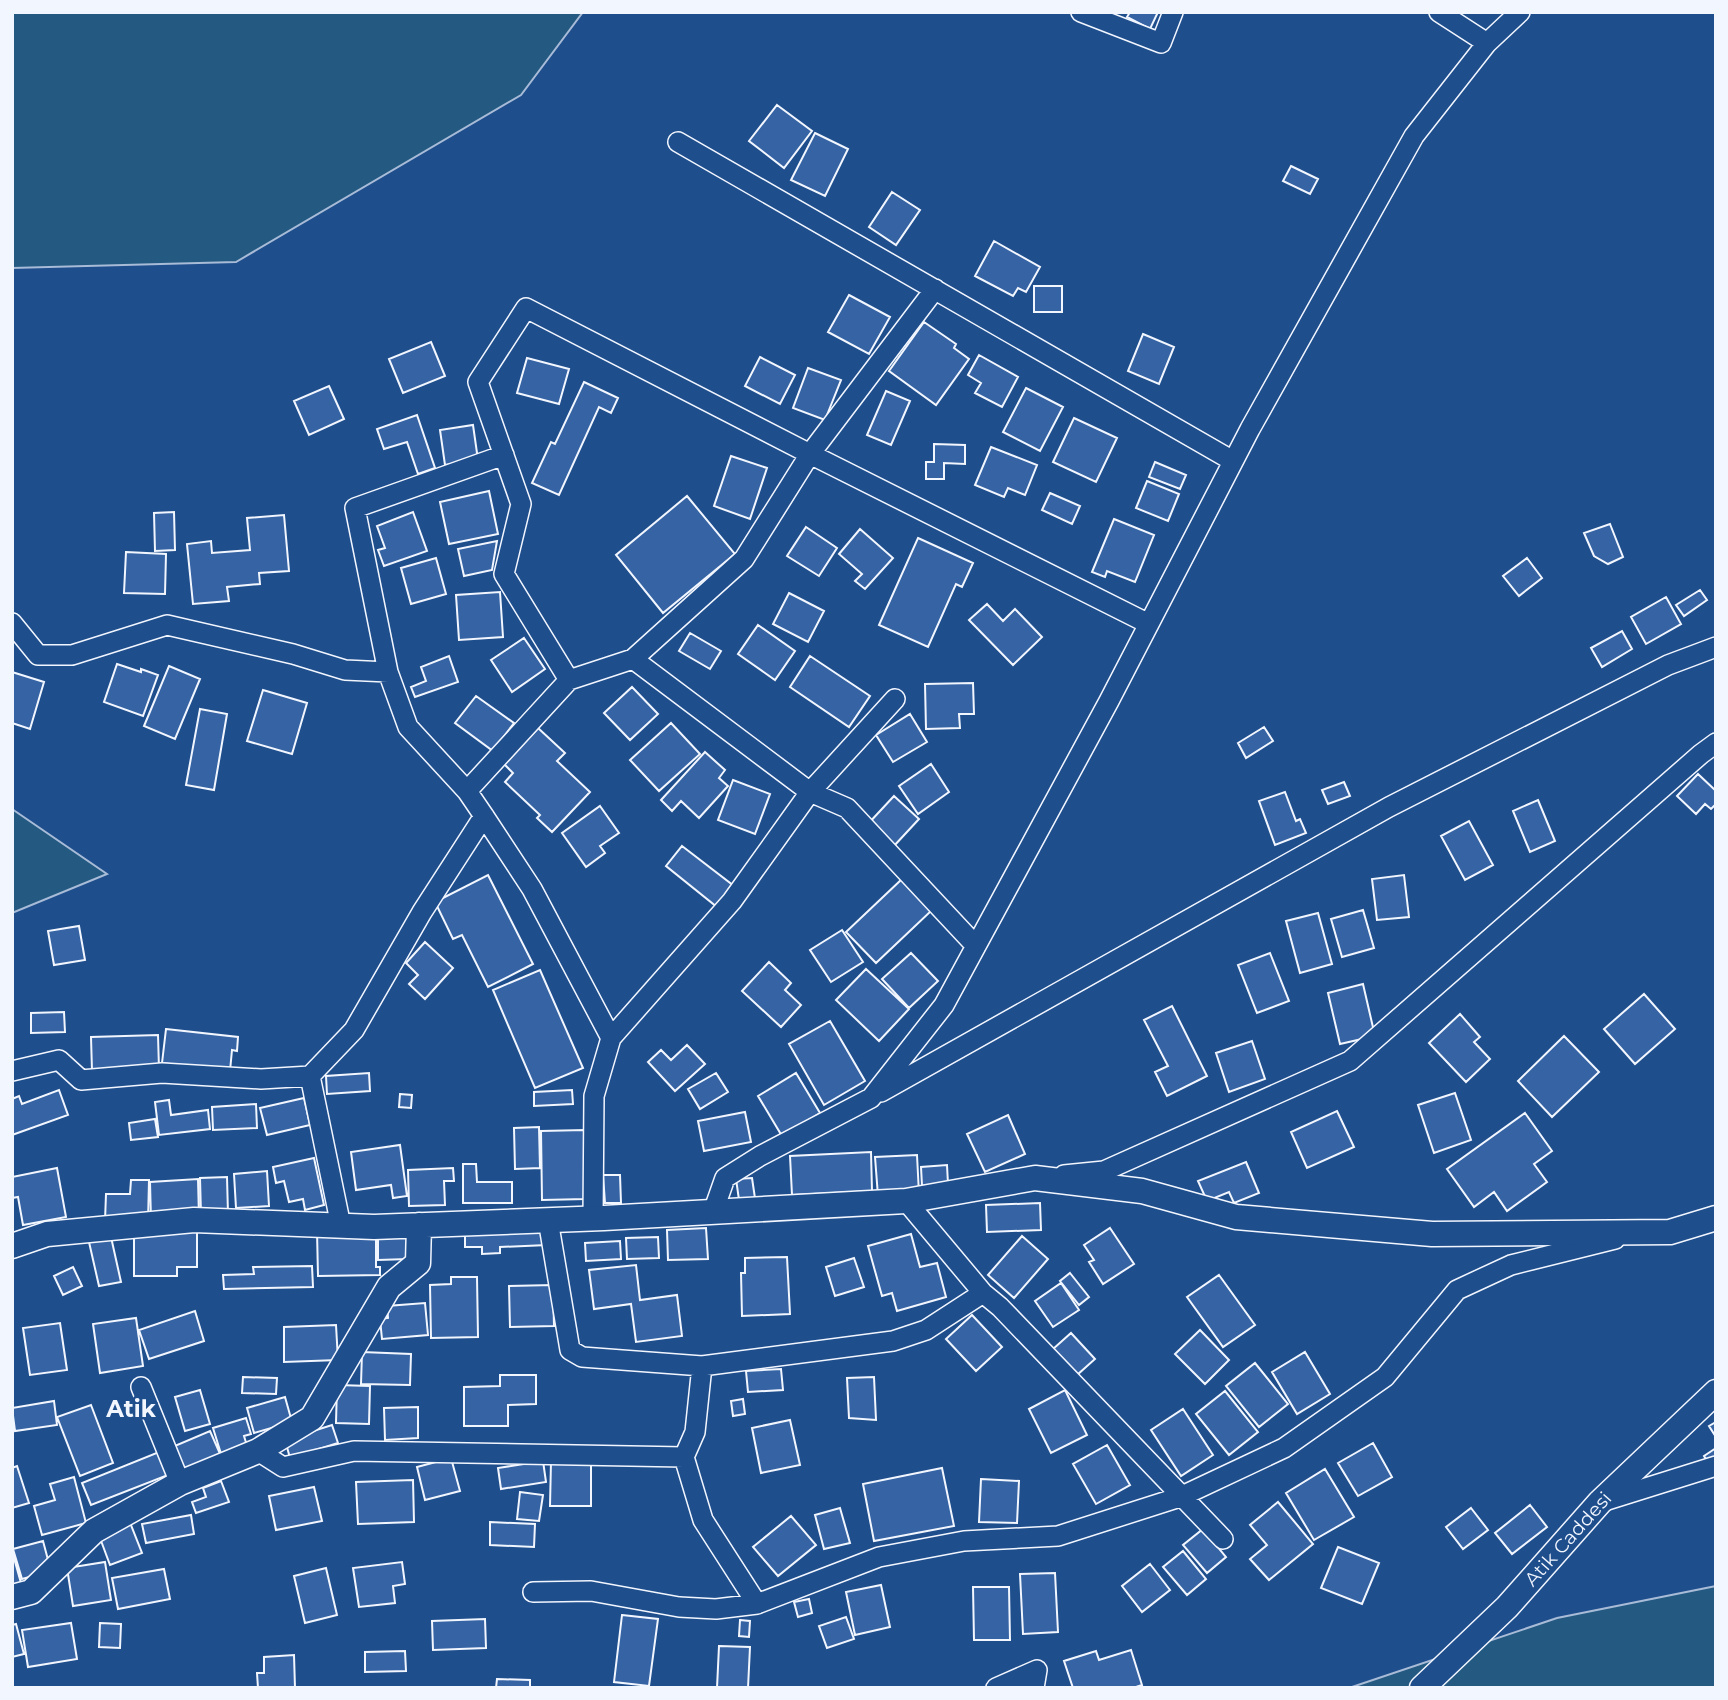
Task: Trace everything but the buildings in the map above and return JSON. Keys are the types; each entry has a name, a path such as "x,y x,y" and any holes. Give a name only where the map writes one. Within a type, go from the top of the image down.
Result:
{"street":[{"path":"1081,12 1161,43 1173,12"},
{"path":"1439,12 1487,43"},
{"path":"871,1098 944,1005 1149,624 1233,461 1414,136 1487,43 1520,12"},
{"path":"678,142 1233,461"},
{"path":"467,791 569,680 633,659 744,559 810,454 935,289"},
{"path":"569,680 504,575 521,503 478,382 526,308 1149,624"},
{"path":"504,455 355,508 388,672 408,727 467,791 484,816 531,889 611,1038"},
{"path":"12,623 38,654 72,655 167,625 293,654 345,670 388,672"},
{"path":"713,1212 725,1178 760,1156 871,1098 1390,807 1668,665 1716,647"},
{"path":"633,659 810,792 847,808 976,946"},
{"path":"593,1218 594,1096 611,1038 732,901 810,792 895,699"},
{"path":"12,1246 47,1234 194,1220 341,1226 419,1225 906,1201 1035,1178 1104,1171 1350,1061 1716,743"},
{"path":"12,1071 60,1060 82,1080 162,1073 261,1079 310,1076 354,1031 422,912 484,816"},
{"path":"310,1076 341,1226"},
{"path":"1035,1178 1142,1191 1236,1217 1432,1234 1670,1232 1716,1218"},
{"path":"906,1201 982,1293 1000,1307 1223,1539"},
{"path":"548,1220 570,1350 582,1357 702,1366 893,1341 926,1330 982,1293"},
{"path":"12,1597 31,1592 93,1531 180,1483 258,1451 312,1418 389,1287 418,1263 419,1225"},
{"path":"533,1592 592,1591 679,1607 716,1609 757,1604 879,1558 964,1541 1058,1536 1180,1497 1284,1448 1385,1377 1457,1290 1511,1265 1640,1232"},
{"path":"702,1366 695,1432 684,1457 704,1520 757,1604"},
{"path":"141,1387 180,1483"},
{"name":"Atik Caddesi","path":"1422,1688 1507,1607 1600,1502 1716,1392"},
{"path":"258,1451 283,1467 354,1451 684,1457"},
{"path":"1600,1502 1716,1466"},
{"path":"996,1688 1037,1670 1034,1688"}],"shaded area":[{"path":"12,12 583,12 521,95 236,262 12,268"},
{"path":"12,809 107,874 12,913"},
{"path":"1716,1586 1716,1688 1349,1688 1557,1618"}],"district":[{"name":"Atik","path":"131,1409"}]}
